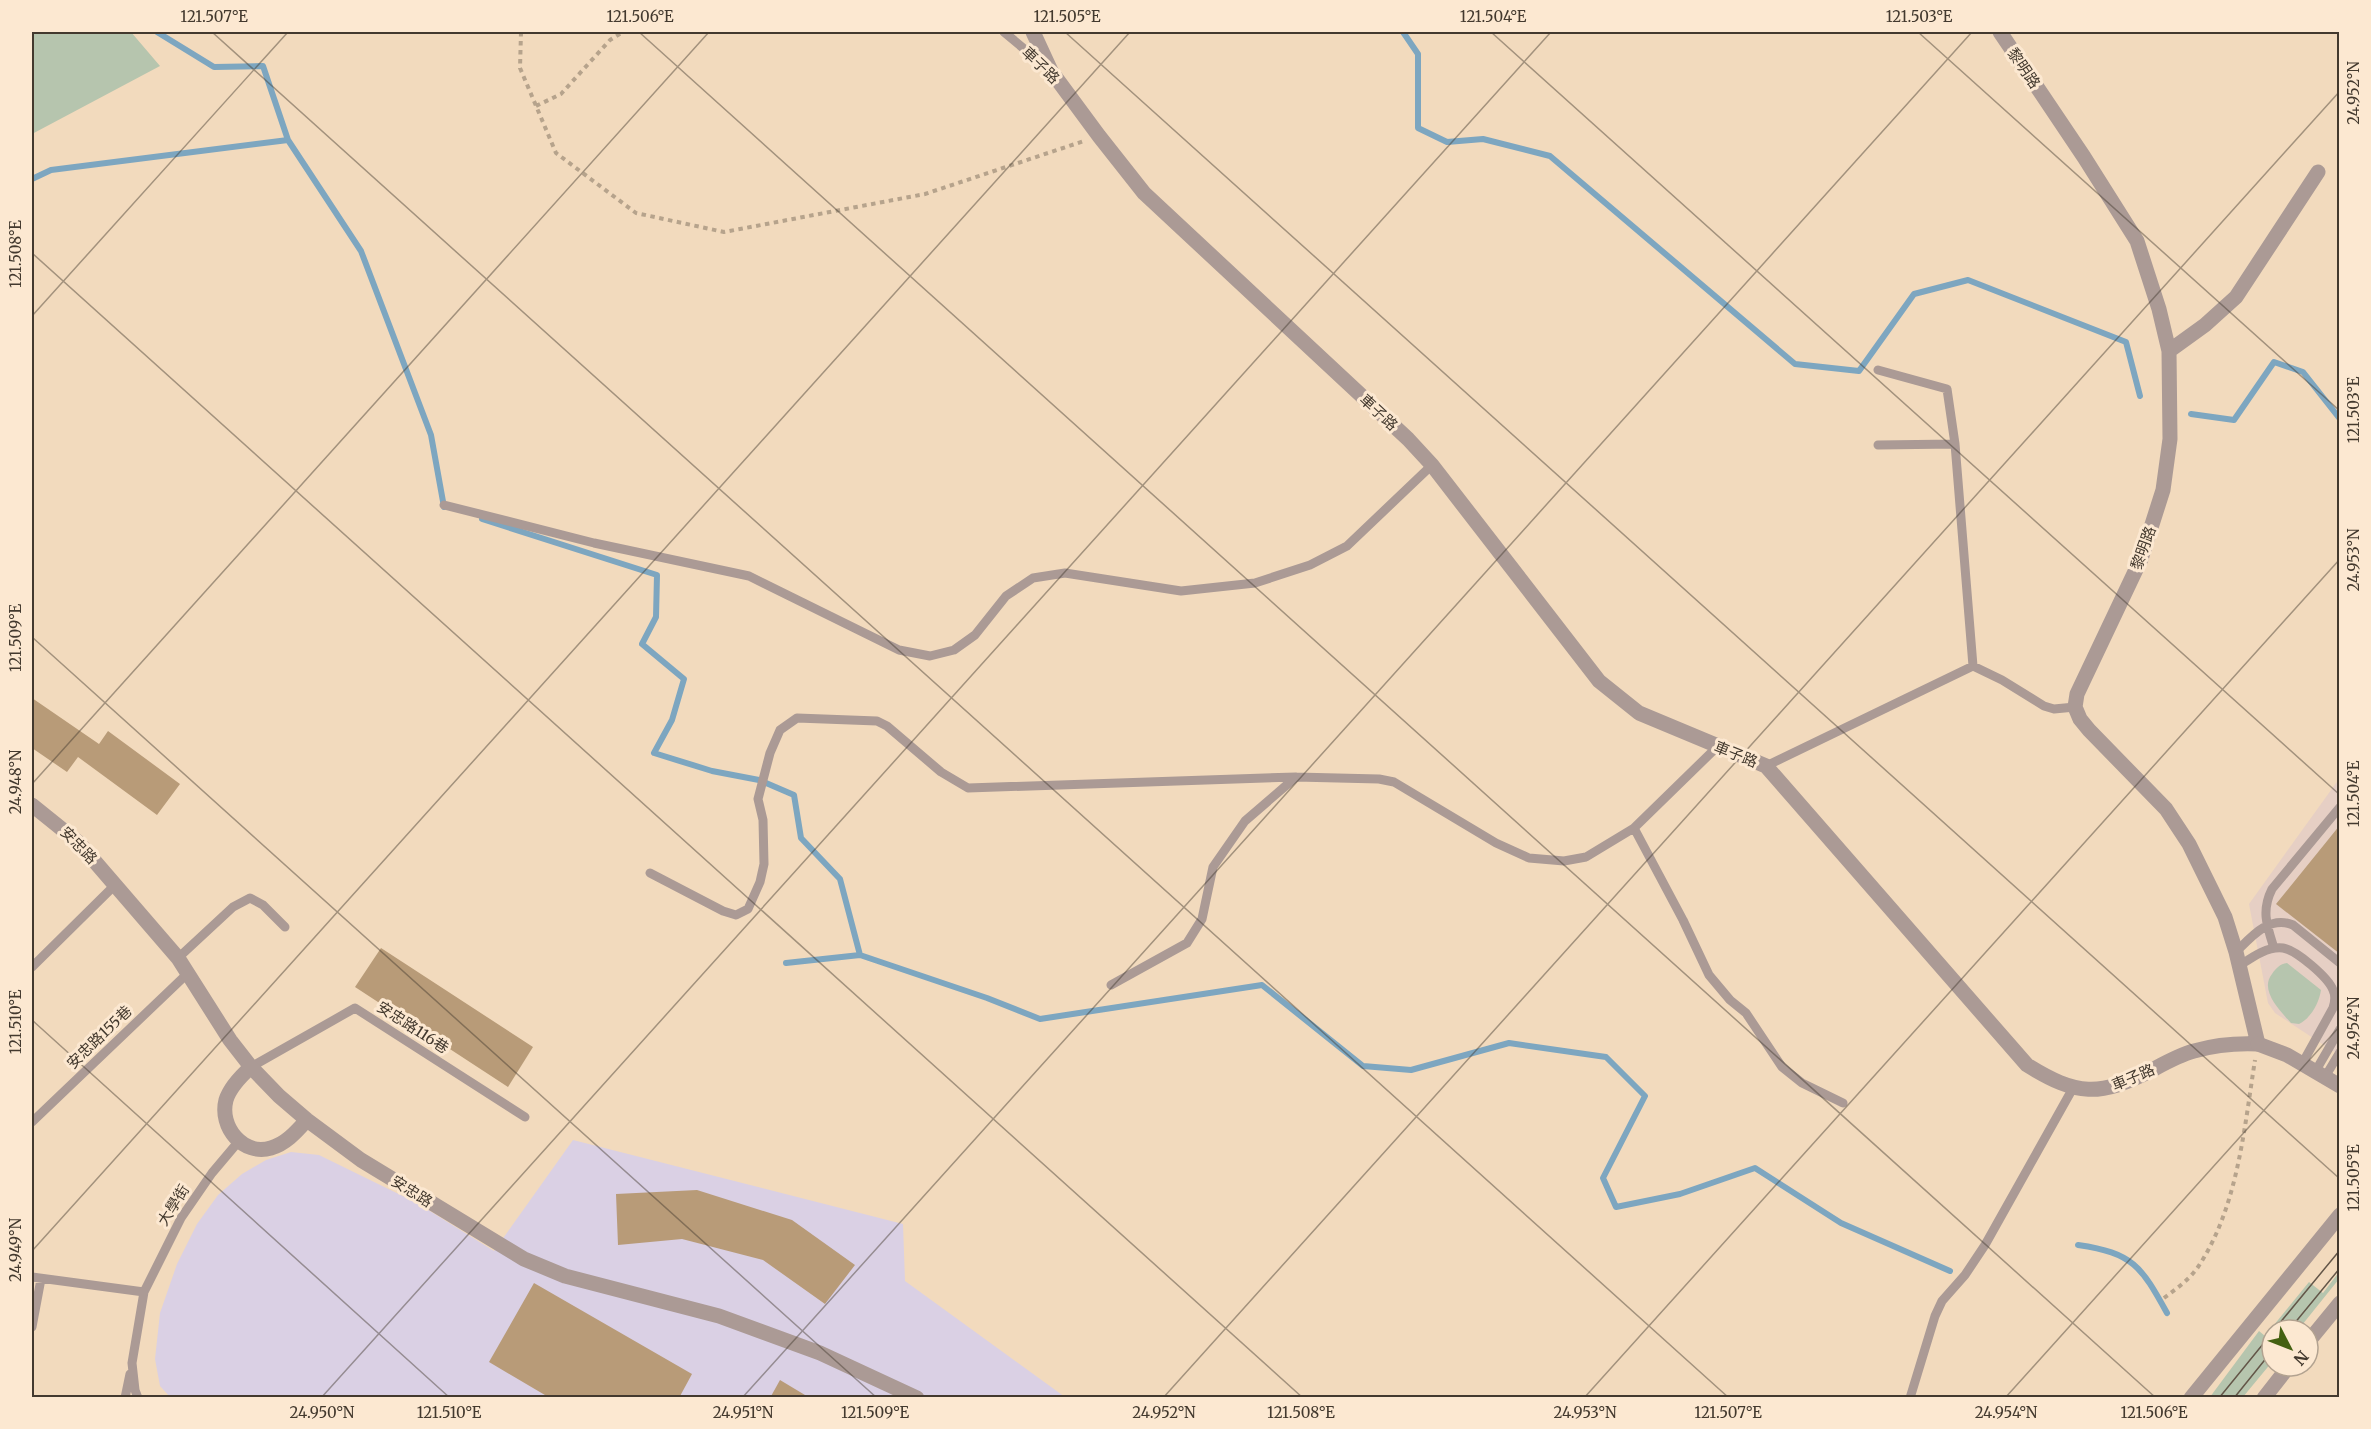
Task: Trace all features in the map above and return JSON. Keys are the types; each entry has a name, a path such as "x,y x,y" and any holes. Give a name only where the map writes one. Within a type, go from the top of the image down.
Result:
{"street":[{"path":"1033,32 1051,71"},
{"name":"黎明路","path":"2000,32 2137,241 2159,309 2169,351 2170,439 2163,490 2141,559 2082,680 2075,707"},
{"name":"車子路","path":"1051,71 1144,192 1408,439 1432,465 1599,681 1639,713 1766,766 2027,1065 2052,1080 2073,1088 2097,1090 2114,1087 2192,1051 2226,1044 2258,1044 2277,1050 2340,1086"},
{"path":"2169,351 2205,326 2236,297 2318,172"},
{"path":"2075,707 2080,719 2089,730 2166,809 2210,884 2225,917 2258,1044"},
{"name":"安忠路","path":"32,805 78,842 178,958 230,1040 251,1067 279,1096 307,1120 361,1160 524,1259 565,1276 719,1316 820,1353 917,1398"},
{"path":"251,1067 233,1087 226,1099 226,1123 239,1141 259,1149 271,1148 282,1143 307,1120"},
{"path":"2191,1398 2340,1215"},
{"path":"2320,1327 2340,1303"},
{"path":"2264,1398 2280,1378"}],"lane":[{"name":"車子路","path":"1004,32 1051,71"},
{"path":"1878,370 1947,389 1955,444 1973,666 2002,680 2044,706 2054,710 2075,707"},
{"path":"1878,445 1955,444"},
{"path":"444,505 594,543 749,576 899,650 930,656 954,650 975,635 1006,596 1033,578 1065,573 1181,591 1256,583 1310,565 1347,546 1432,465"},
{"name":"車子路","path":"1766,766 1973,666"},
{"path":"650,873 723,911 736,915 748,909 760,882 764,864 763,820 758,799 764,773 780,730 797,718 877,722 887,726 941,772 968,788 1296,777 1379,779 1394,782 1496,843 1529,858 1564,861 1586,857 1634,828 1717,747"},
{"path":"1111,985 1187,943 1202,919 1213,867 1245,821 1296,777"},
{"path":"2274,948 2265,909 2272,890 2340,807"},
{"path":"1634,828 1683,920 1709,975 1730,1000 1746,1013 1782,1067 1802,1083 1843,1103"},
{"path":"32,966 115,885"},
{"path":"178,958 233,906 250,898 263,905 285,927"},
{"path":"2237,959 2267,925 2278,921 2292,925 2340,963"},
{"path":"2237,959 2274,948 2283,948 2301,956 2326,980 2334,992 2333,1008 2314,1071"},
{"name":"安忠路155巷","path":"32,1122 187,974"},
{"name":"安忠路116巷","path":"251,1067 355,1008 525,1117"},
{"path":"2314,1071 2340,1029"},
{"path":"2314,1071 2340,1052"},
{"path":"1910,1398 1935,1316 1942,1301 1965,1275 1985,1245 2073,1088"},
{"name":"大學街","path":"138,1398 132,1363 144,1292 182,1218 212,1173 239,1141"},
{"path":"32,1327 36,1278 144,1292"},
{"path":"126,1398 132,1363"}],"path":[{"path":"521,32 520,68 556,153 636,213 724,232 925,195 1099,136"},
{"path":"536,106 561,94 610,40 623,32"},
{"path":"2164,1299 2181,1286 2198,1267 2219,1225 2238,1167 2258,1044"}],"shaded area":[{"path":"2339,779 2339,1055 2275,1013 2268,1003 2249,904"},
{"path":"573,1140 903,1224 905,1281 1065,1397 171,1398 160,1386 155,1359 160,1313 177,1264 197,1224 218,1195 242,1174 266,1160 291,1152 319,1155 417,1203 494,1251"}],"green space":[{"path":"32,32 131,32 160,66 32,134"},
{"path":"2287,963 2321,990 2314,1010 2299,1024 2291,1023 2269,993 2269,980 2275,970"},
{"path":"2339,1272 2339,1279 2308,1318 2280,1318 2309,1282 2323,1293"},
{"path":"2259,1331 2260,1376 2243,1397 2210,1397"}],"building":[{"path":"32,698 99,744 108,731 180,784 157,815 78,757 67,772 32,748"},
{"path":"2340,825 2340,954 2276,904"},
{"path":"381,948 533,1047 508,1087 355,987"},
{"path":"697,1190 792,1220 855,1265 825,1304 763,1260 682,1239 618,1245 616,1194"},
{"path":"534,1283 692,1374 679,1398 550,1398 489,1362"},
{"path":"780,1380 810,1398 770,1398"}],"waterway":[{"path":"157,32 214,67 263,66 288,140 361,251 431,435 444,507"},
{"path":"1403,32 1418,54 1418,128 1447,142 1483,139 1550,156 1795,364 1859,371 1914,294 1968,280 2126,342 2140,396"},
{"path":"32,179 51,170 288,140"},
{"path":"2191,414 2234,420 2274,362 2303,372 2340,419"},
{"path":"482,519 657,575 656,617 642,644 684,679 672,720 654,753 712,771 759,780 794,795 801,838 840,879 860,955 987,998 1040,1019 1262,985 1363,1066 1411,1070 1509,1043 1606,1057 1645,1096 1603,1178 1616,1207 1680,1194 1755,1168 1841,1223 1950,1271"},
{"path":"786,963 860,955"},
{"path":"2078,1245 2111,1252 2133,1264 2150,1284 2167,1313"}],"tram line":[{"path":"2284,1318 2340,1250"},
{"path":"2299,1318 2340,1268"},
{"path":"2219,1398 2260,1348"},
{"path":"2234,1398 2260,1366"}]}
